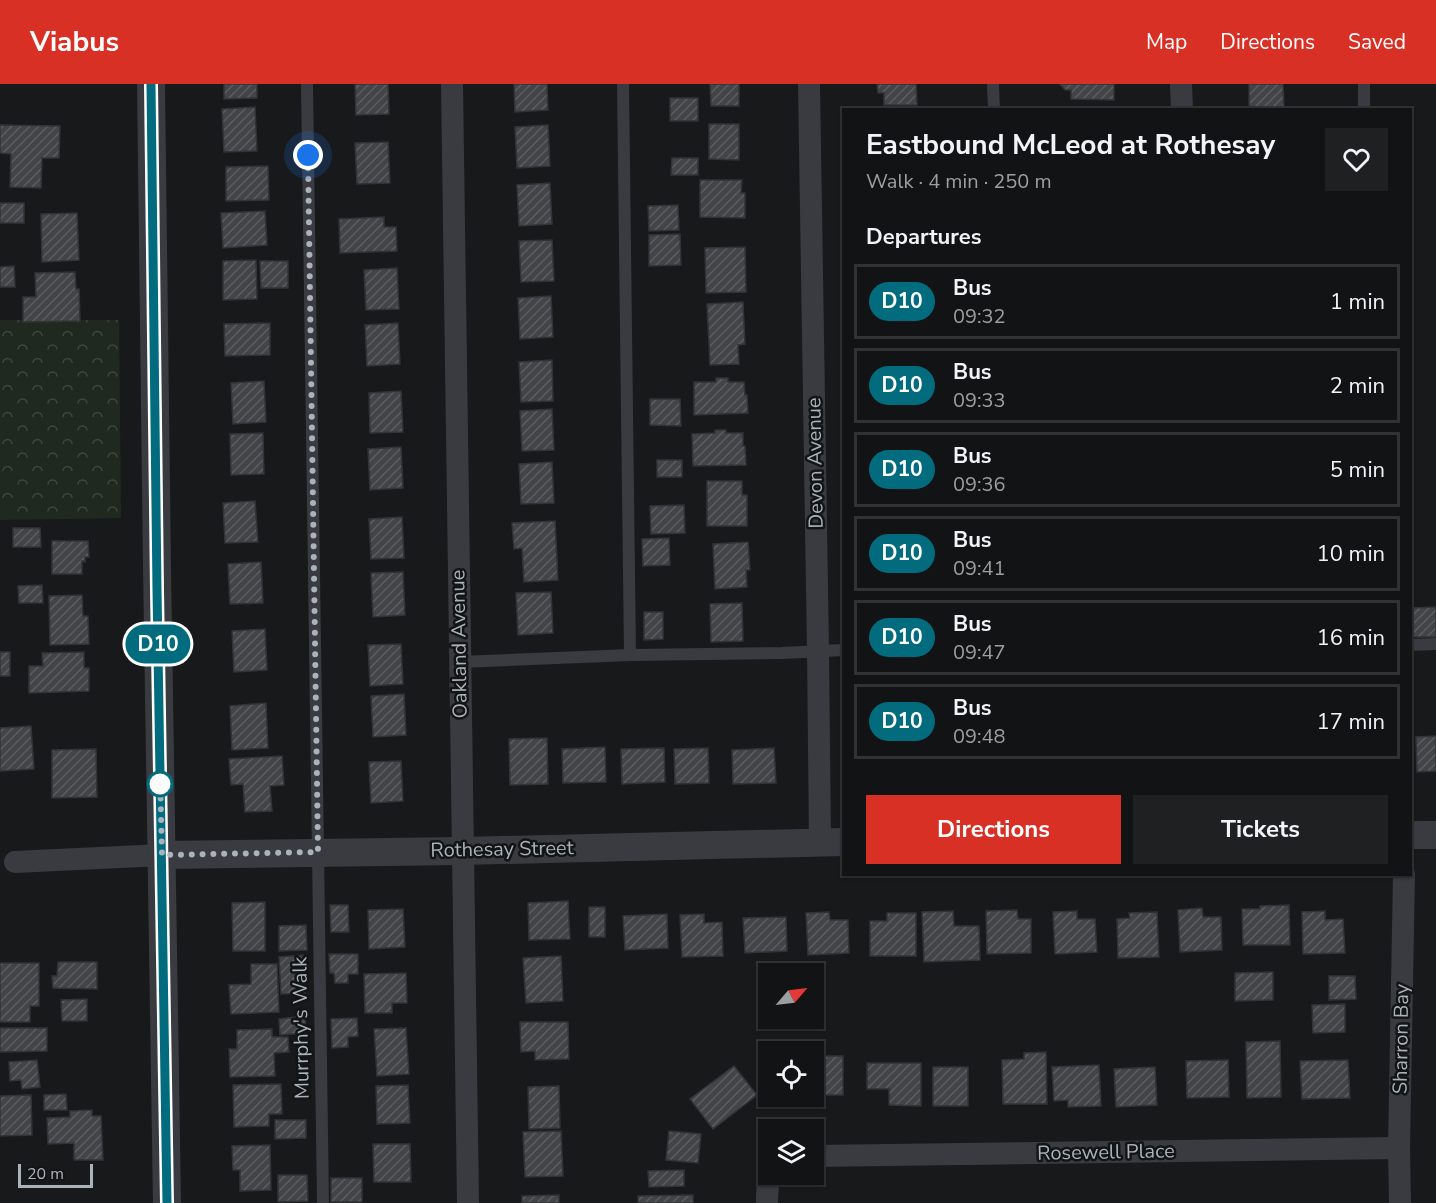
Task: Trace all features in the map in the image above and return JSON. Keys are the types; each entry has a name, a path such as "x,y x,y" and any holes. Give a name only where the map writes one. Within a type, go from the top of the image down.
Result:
{"street":[{"path":"151,84 167,1203"},
{"name":"Oakland Avenue","path":"452,84 468,1203"},
{"name":"Devon Avenue","path":"809,84 818,650 831,842"},
{"path":"1181,84 1182,108"},
{"path":"1412,835 1436,835"},
{"name":"Rothesay Street","path":"162,855 831,842"},
{"path":"15,862 162,855"},
{"name":"Sharron Bay","path":"1400,1203 1404,876"},
{"name":"Rosewell Place","path":"824,1156 1399,1148"},
{"path":"767,1203 769,1185"}],"lane":[{"name":"Murrphy's Walk","path":"307,84 323,1203"},
{"path":"623,84 630,655"},
{"path":"993,84 994,108"},
{"path":"1364,84 1364,108"},
{"path":"1412,645 1436,644"},
{"path":"460,662 842,650"}],"green space":[{"path":"0,320 119,320 121,518 0,520"}],"building":[{"path":"224,84 257,84 257,98 224,99"},
{"path":"355,84 388,84 389,114 356,115"},
{"path":"514,84 547,84 548,110 515,112"},
{"path":"710,84 739,84 739,106 711,106"},
{"path":"877,84 916,84 917,105 884,105 884,93 878,93"},
{"path":"1060,84 1114,84 1114,100 1071,99 1071,90 1065,90"},
{"path":"1249,84 1283,84 1284,107 1249,107"},
{"path":"670,98 698,98 698,121 670,121"},
{"path":"255,107 257,151 224,152 222,109"},
{"path":"709,124 739,124 739,160 709,159"},
{"path":"0,125 60,126 59,158 42,158 41,188 10,187 11,154 0,153"},
{"path":"548,125 550,166 517,168 515,127"},
{"path":"388,142 390,183 357,184 355,143"},
{"path":"672,158 698,158 698,175 671,175"},
{"path":"268,166 269,200 226,201 226,167"},
{"path":"700,180 742,180 741,193 745,193 745,218 700,217"},
{"path":"550,183 552,224 519,226 517,185"},
{"path":"0,203 24,203 24,223 0,223"},
{"path":"678,205 679,230 649,231 648,206"},
{"path":"265,211 267,245 223,248 221,213"},
{"path":"77,213 79,260 42,262 41,214"},
{"path":"384,217 384,227 396,227 397,251 340,253 339,219"},
{"path":"680,234 681,265 649,266 649,235"},
{"path":"552,240 554,281 521,282 519,241"},
{"path":"745,247 746,292 706,293 705,248"},
{"path":"256,260 257,299 223,300 223,261"},
{"path":"260,261 288,261 288,288 261,288"},
{"path":"14,266 15,287 0,287 0,267"},
{"path":"397,268 399,309 366,310 364,270"},
{"path":"75,272 76,289 79,289 80,321 23,322 23,297 36,297 35,273"},
{"path":"551,296 553,337 520,339 518,298"},
{"path":"743,302 745,344 738,345 739,364 710,365 707,304"},
{"path":"270,323 270,355 225,356 224,324"},
{"path":"398,323 400,364 367,366 365,325"},
{"path":"552,360 553,401 521,402 519,362"},
{"path":"716,378 728,378 728,382 744,382 748,413 694,415 694,382 716,382"},
{"path":"264,381 266,422 233,424 231,383"},
{"path":"401,391 403,432 370,433 369,393"},
{"path":"650,399 680,399 681,426 650,425"},
{"path":"552,409 554,450 522,451 520,411"},
{"path":"715,430 726,430 726,433 743,433 746,465 693,466 692,434 715,433"},
{"path":"263,433 264,474 231,475 230,434"},
{"path":"401,447 403,488 370,490 368,449"},
{"path":"657,460 682,460 682,477 657,477"},
{"path":"552,462 554,503 521,504 519,464"},
{"path":"707,481 742,481 742,495 747,495 747,526 707,526"},
{"path":"255,501 258,542 225,543 223,503"},
{"path":"684,505 685,533 651,534 650,506"},
{"path":"402,517 404,558 371,559 369,519"},
{"path":"555,521 558,580 524,582 522,548 514,549 512,523"},
{"path":"13,528 40,528 41,547 13,547"},
{"path":"669,538 670,565 643,566 642,539"},
{"path":"52,541 88,541 89,557 85,557 85,562 82,561 82,574 52,574"},
{"path":"748,542 750,570 746,570 747,587 715,589 713,544"},
{"path":"261,562 263,603 230,604 228,564"},
{"path":"403,572 405,615 373,617 371,573"},
{"path":"42,585 43,603 19,603 18,586"},
{"path":"551,592 553,633 518,635 516,593"},
{"path":"82,595 83,616 88,616 89,644 50,645 49,596"},
{"path":"742,603 743,641 711,642 710,604"},
{"path":"1436,607 1436,637 1412,637 1412,608"},
{"path":"644,612 663,612 663,639 644,640"},
{"path":"265,629 267,670 234,672 232,631"},
{"path":"401,644 403,684 370,686 368,645"},
{"path":"0,652 10,652 10,676 0,676"},
{"path":"84,652 84,668 89,668 89,691 29,693 29,666 43,666 42,653"},
{"path":"404,694 406,735 373,737 371,696"},
{"path":"266,703 268,748 232,750 230,706"},
{"path":"31,726 34,769 0,771 0,728"},
{"path":"1436,736 1436,771 1417,772 1416,737"},
{"path":"547,738 548,784 510,785 509,739"},
{"path":"605,747 606,782 563,783 562,749"},
{"path":"664,748 665,782 622,784 621,749"},
{"path":"708,748 709,783 675,784 674,749"},
{"path":"774,748 776,783 733,784 732,750"},
{"path":"96,749 97,797 52,798 52,750"},
{"path":"282,756 284,785 270,786 272,811 245,812 243,784 231,785 229,759"},
{"path":"401,761 403,801 371,803 369,762"},
{"path":"568,901 570,939 529,940 528,903"},
{"path":"265,902 265,951 233,951 232,903"},
{"path":"330,905 348,905 349,932 331,932"},
{"path":"1289,905 1290,945 1243,945 1242,909"},
{"path":"589,907 605,907 605,937 589,937"},
{"path":"1202,908 1203,917 1221,917 1222,950 1180,952 1178,910"},
{"path":"403,909 405,947 369,949 368,910"},
{"path":"1017,910 1018,919 1031,919 1031,953 987,954 986,911"},
{"path":"953,911 954,926 979,926 980,960 924,962 922,912"},
{"path":"1077,911 1077,919 1095,919 1097,952 1055,954 1053,912"},
{"path":"1325,911 1325,920 1343,919 1345,953 1303,954 1302,912"},
{"path":"829,912 830,920 848,920 849,953 808,955 806,913"},
{"path":"1157,912 1159,957 1118,958 1117,919 1130,918 1129,913"},
{"path":"887,913 916,913 916,956 870,956 870,921 887,921"},
{"path":"667,914 668,948 625,950 623,916"},
{"path":"704,914 704,923 722,922 723,956 682,957 680,915"},
{"path":"786,917 787,951 745,953 743,918"},
{"path":"306,925 307,950 279,951 279,926"},
{"path":"329,954 358,954 358,974 348,974 348,983 335,983 334,973 330,973"},
{"path":"303,955 305,993 281,994 279,957"},
{"path":"561,956 563,1001 526,1003 523,958"},
{"path":"58,962 97,962 97,989 53,988 52,976 57,976"},
{"path":"0,963 39,963 39,1006 30,1006 30,1022 0,1022"},
{"path":"251,964 277,964 279,1012 231,1014 229,985 251,984"},
{"path":"1273,972 1273,1000 1235,1001 1235,973"},
{"path":"406,973 407,1003 392,1003 392,1013 365,1013 364,974"},
{"path":"1329,976 1355,976 1356,999 1329,1000"},
{"path":"87,999 87,1021 62,1021 61,1000"},
{"path":"1345,1004 1345,1032 1313,1033 1312,1005"},
{"path":"305,1016 306,1033 280,1035 279,1019"},
{"path":"357,1018 358,1036 348,1037 348,1047 332,1048 331,1019"},
{"path":"520,1022 568,1022 569,1059 535,1060 535,1051 521,1052"},
{"path":"0,1028 47,1028 47,1051 0,1052"},
{"path":"406,1028 409,1074 377,1076 374,1029"},
{"path":"272,1029 272,1037 288,1037 289,1052 274,1053 275,1076 230,1077 229,1049 237,1049 237,1030"},
{"path":"1280,1041 1281,1097 1247,1098 1246,1042"},
{"path":"1046,1052 1047,1104 1003,1104 1002,1060 1024,1059 1024,1053"},
{"path":"824,1056 843,1056 843,1095 824,1095"},
{"path":"37,1060 40,1087 22,1089 21,1080 10,1081 9,1062"},
{"path":"1228,1060 1229,1097 1187,1098 1186,1061"},
{"path":"1348,1060 1350,1098 1302,1099 1300,1061"},
{"path":"867,1063 921,1063 921,1106 889,1105 889,1089 867,1089"},
{"path":"1099,1065 1101,1106 1068,1107 1068,1100 1054,1101 1052,1067"},
{"path":"734,1066 757,1095 713,1129 690,1099"},
{"path":"933,1067 968,1067 968,1106 933,1106"},
{"path":"1155,1067 1157,1105 1116,1107 1114,1069"},
{"path":"281,1084 282,1114 269,1114 269,1126 234,1127 233,1085"},
{"path":"408,1085 410,1123 377,1124 376,1086"},
{"path":"559,1086 560,1128 529,1129 528,1087"},
{"path":"66,1094 67,1110 44,1110 44,1095"},
{"path":"31,1095 32,1135 0,1136 0,1096"},
{"path":"92,1110 92,1116 101,1116 103,1160 74,1160 74,1143 48,1144 47,1118 70,1117 70,1111"},
{"path":"275,1120 306,1120 306,1138 275,1139"},
{"path":"561,1131 563,1176 525,1177 523,1132"},
{"path":"669,1131 701,1134 698,1163 666,1160"},
{"path":"373,1144 410,1144 411,1182 374,1182"},
{"path":"270,1145 271,1190 240,1191 240,1170 233,1170 232,1146"},
{"path":"684,1170 684,1186 649,1187 648,1171"},
{"path":"278,1175 307,1175 308,1201 278,1202"},
{"path":"331,1178 362,1178 362,1202 331,1202"},
{"path":"559,1195 559,1203 522,1203 522,1196"},
{"path":"693,1195 693,1203 638,1203 638,1196"}],"bus line":[{"name":"D10","path":"151,84 167,1203"}],"route":[{"path":"160,784 160,775 162,855 318,852 308,155"}]}
